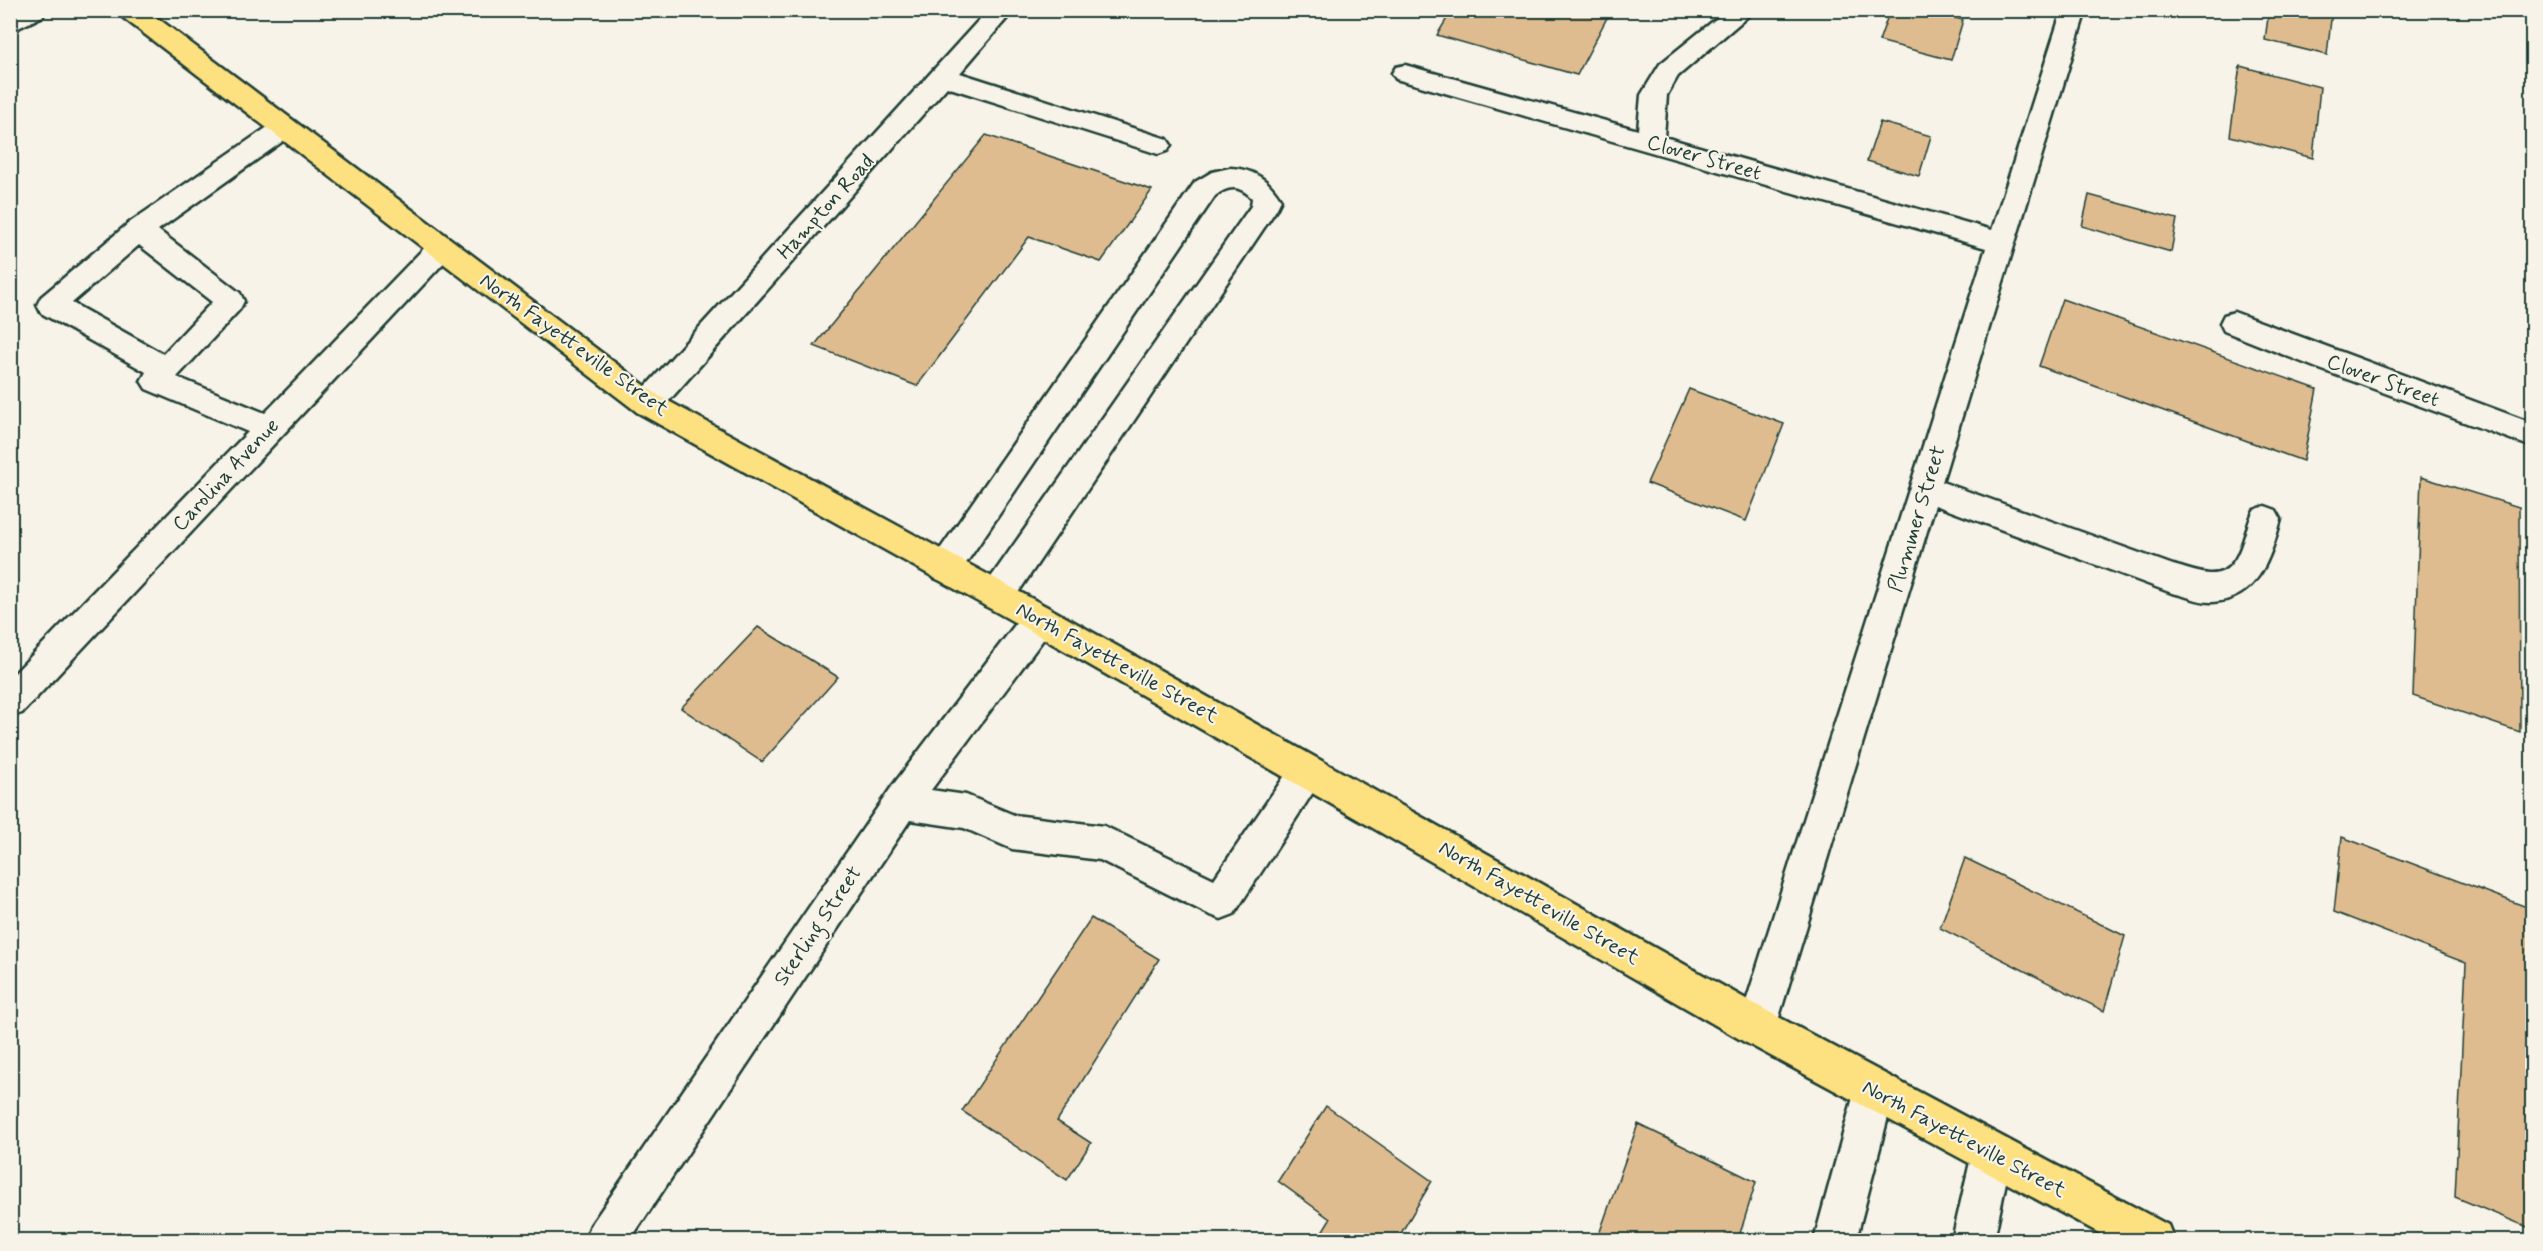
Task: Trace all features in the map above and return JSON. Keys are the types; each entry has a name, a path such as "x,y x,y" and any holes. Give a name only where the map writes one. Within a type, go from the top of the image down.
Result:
{"main road":[{"name":"North Fayetteville Street","path":"130,10 648,404 1039,619 1758,1027 2153,1240"}],"street":[{"path":"10,24 34,10"},
{"name":"Hampton Road","path":"648,404 1002,10"},
{"path":"1650,143 1653,95 1670,70 1743,10"},
{"name":"Plummer Street","path":"1758,1027 2074,10"},
{"name":"Clover Street","path":"1405,73 2002,243"},
{"path":"944,77 1158,145"},
{"path":"171,364 51,305 139,230 284,128"},
{"path":"945,568 1205,189 1215,180 1229,176 1248,180 1262,189 1268,200 1262,210 998,596"},
{"path":"139,230 230,301 156,381 270,428"},
{"name":"Carolina Avenue","path":"10,702 441,248"},
{"name":"Clover Street","path":"2234,323 2327,360 2532,435"},
{"path":"1926,489 2172,579 2213,588 2236,581 2254,562 2265,519"},
{"name":"Sterling Street","path":"606,1240 902,802 1039,619"},
{"path":"902,802 966,812 1012,832 1104,843 1221,901 1307,771"},
{"path":"1835,1240 1875,1090"},
{"path":"1973,1240 1992,1154"}],"building":[{"path":"1452,10 1611,10 1577,75 1437,35"},
{"path":"1890,10 1926,10 1963,20 1951,60 1879,41"},
{"path":"2269,10 2332,10 2327,55 2265,40"},
{"path":"2240,66 2320,87 2313,158 2230,136"},
{"path":"1880,122 1931,136 1919,176 1867,161"},
{"path":"986,135 1152,190 1101,262 1029,237 917,386 814,346"},
{"path":"2089,195 2177,219 2171,252 2082,226"},
{"path":"2062,299 2317,389 2303,461 2039,366"},
{"path":"1689,389 1784,424 1746,521 1647,483"},
{"path":"2421,477 2519,507 2520,732 2413,696"},
{"path":"758,627 838,677 762,762 681,708"},
{"path":"2342,837 2532,909 2532,1229 2455,1197 2466,963 2334,912"},
{"path":"1965,858 2125,936 2104,1011 1940,928"},
{"path":"1091,918 1159,959 1057,1121 1091,1143 1067,1180 962,1111"},
{"path":"1326,1106 1432,1181 1397,1240 1317,1240 1330,1219 1278,1181"},
{"path":"1638,1124 1756,1182 1738,1240 1597,1240"}]}
